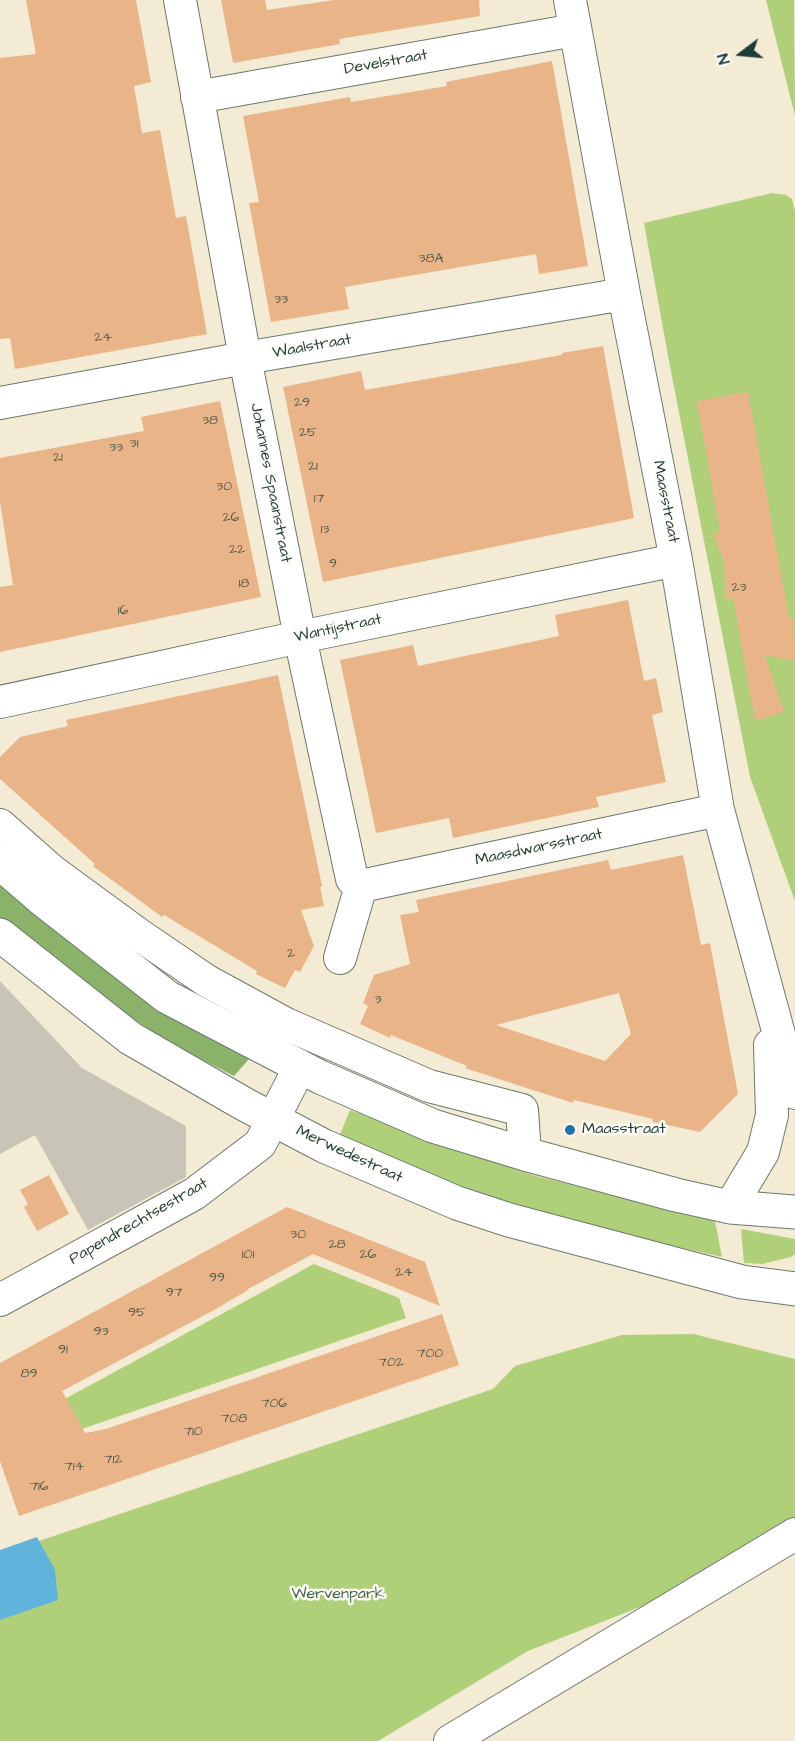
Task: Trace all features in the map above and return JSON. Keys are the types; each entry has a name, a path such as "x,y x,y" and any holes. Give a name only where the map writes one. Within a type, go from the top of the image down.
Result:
{"main road":[{"path":"0,862 43,900 167,998 300,1067 433,1126 525,1155 676,1196 730,1207 795,1212"},
{"name":"Merwedestraat","path":"0,935 130,1038 169,1062 324,1146 457,1203 509,1220 742,1282 795,1288"},
{"path":"742,1282 795,1267"}],"street":[{"name":"Johannes Spaanstraat","path":"180,0 245,358 300,637 352,879 362,886"},
{"name":"Develstraat","path":"197,97 573,15"},
{"name":"Maasstraat","path":"573,15 676,560 717,810 795,1093"},
{"name":"Waalstraat","path":"0,403 245,358 624,294"},
{"name":"Wantijstraat","path":"0,702 300,637 676,560"},
{"name":"Maasdwarsstraat","path":"362,886 717,810"},
{"path":"0,825 52,872 207,981 286,1024 429,1086 522,1110 525,1155"},
{"path":"340,958 362,886"},
{"name":"Maasstraat","path":"730,1207 763,1152 772,1115 769,1002"},
{"name":"Papendrechtsestraat","path":"0,1300 194,1194 260,1144 300,1067"},
{"path":"450,1741 795,1534"}],"shaded area":[{"path":"0,981 82,1068 186,1126 186,1177 88,1230 35,1135 0,1154"}],"green space":[{"path":"766,0 794,0 795,116"},
{"path":"772,193 786,195 792,199 795,212 795,901 750,777 644,223"},
{"path":"0,878 256,1051 234,1076 175,1046 115,1007 0,919"},
{"path":"350,1110 536,1176 715,1221 722,1257 611,1232 473,1191 339,1137"},
{"path":"741,1229 795,1239 795,1254 762,1264 744,1263"},
{"path":"314,1264 399,1298 406,1318 0,1457 0,1434"},
{"name":"Wervenpark","path":"693,1334 795,1359 795,1546 528,1651 378,1741 0,1741 0,1554 493,1389 515,1366 622,1335"}],"water":[{"path":"37,1537 55,1570 58,1600 0,1620 0,1550"}],"building":[{"path":"26,0 136,0 151,82 134,86 142,133 160,130 176,218 186,216 207,334 15,369 10,338 0,339 0,58 36,54"},
{"path":"221,0 265,0 267,10 334,0 479,0 480,16 339,39 340,44 233,63"},
{"path":"552,61 588,266 539,274 536,254 345,287 349,309 271,322 249,203 259,202 243,116 350,97 351,102 447,86 446,82"},
{"path":"603,346 634,518 323,582 283,387 361,371 365,390"},
{"path":"748,392 789,618 792,617 795,636 795,661 765,655 784,712 755,721 733,598 726,600 724,563 713,533 720,532 697,401"},
{"path":"220,401 261,597 0,652 0,587 13,585 0,502 0,458 144,431 141,417"},
{"path":"628,600 644,681 656,678 663,712 652,715 666,782 596,797 599,807 453,838 449,818 376,833 340,660 413,645 418,666 559,636 555,615"},
{"path":"278,675 322,886 320,887 324,906 301,910 314,946 300,972 295,970 285,988 256,974 257,971 164,915 162,917 93,866 95,864 0,779 0,757 20,737 68,726 66,720"},
{"path":"683,855 701,945 710,943 738,1094 700,1132 653,1122 653,1119 574,1100 573,1103 465,1068 467,1066 391,1035 390,1038 360,1024 368,1006 363,1003 374,975 410,964 400,915 419,912 416,900 608,860 611,870","holes":["619,993 631,1034 605,1061 496,1025"]},
{"path":"49,1175 69,1214 37,1231 24,1207 28,1204 20,1190"},
{"path":"287,1207 425,1262 440,1306 313,1254 62,1391 85,1433 106,1429 442,1314 459,1365 19,1516 0,1461 0,1363"}],"place":[{"name":"Maasstraat","path":"570,1130"}]}
